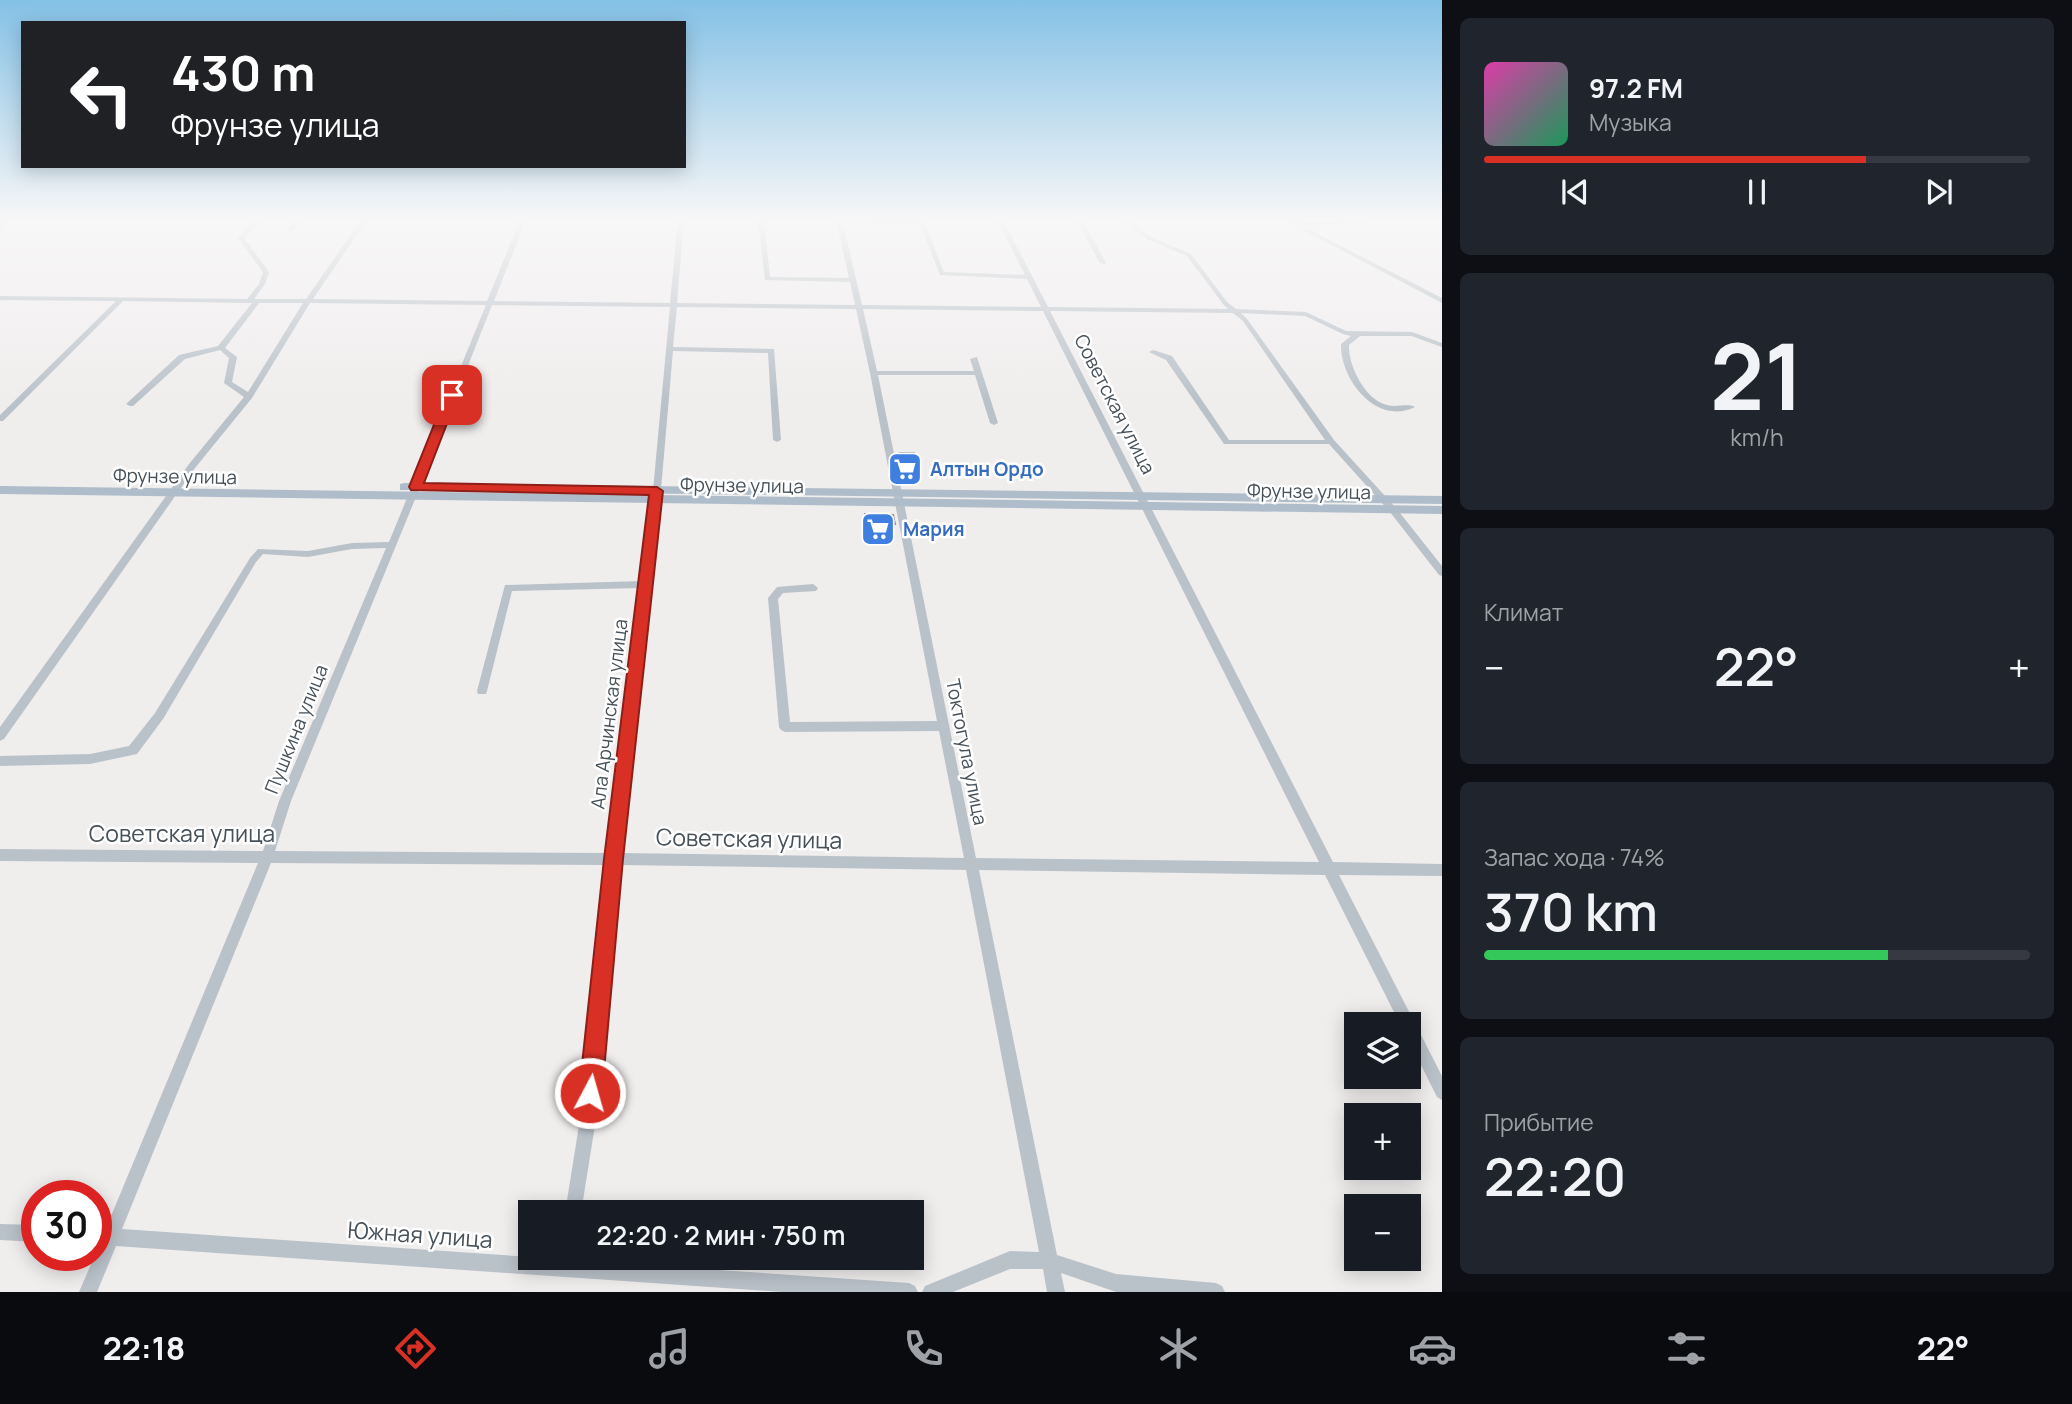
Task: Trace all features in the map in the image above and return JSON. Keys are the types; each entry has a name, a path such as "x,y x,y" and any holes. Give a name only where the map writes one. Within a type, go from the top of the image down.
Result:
{"main road":[{"name":"Фрунзе улица","path":"0,482 176,489"},
{"name":"Фрунзе улица","path":"0,490 176,489 1143,502 1442,510"},
{"name":"Фрунзе улица","path":"1143,502 1442,500"}],"street":[{"path":"130,404 182,356 221,348 254,300 263,280"},
{"path":"0,736 176,489 249,396 322,280"},
{"name":"Пушкина улица","path":"112,1216 267,857 285,801 414,492 498,280"},
{"name":"Ала Арчинская улица","path":"575,1200 588,1119 613,859 656,496 675,280"},
{"name":"Токтогула улица","path":"853,280 945,726 1056,1292"},
{"name":"Советская улица","path":"1031,280 1401,1012"},
{"path":"1208,280 1225,303 1236,311 1331,442 1393,510 1442,573"},
{"path":"1403,280 1442,301"},
{"path":"0,298 1236,311 1306,314 1345,333 1412,334 1442,345"},
{"path":"0,419 120,301"},
{"path":"1358,334 1345,344 1344,350 1354,380 1363,392 1384,407 1412,407"},
{"path":"221,348 233,357 228,383 249,396"},
{"path":"670,349 771,351 777,440"},
{"path":"1153,352 1169,358 1227,442 1331,442"},
{"path":"974,359 994,423"},
{"path":"874,373 978,373"},
{"path":"0,761 90,759 133,750 159,716 261,551 308,554 352,546 390,545"},
{"path":"482,691 508,589 646,584"},
{"path":"813,589 780,590 773,598 785,727 945,726"},
{"name":"Советская улица","path":"0,855 613,859 1442,870"},
{"name":"Советская улица","path":"1421,1051 1442,1092"},
{"path":"0,1232 21,1233"},
{"name":"Южная улица","path":"112,1238 518,1260"},
{"path":"931,1292 1010,1260 1050,1261 1116,1283 1216,1292"},
{"name":"Южная улица","path":"648,1270 909,1292"},
{"name":"Пушкина улица","path":"88,1292 94,1271"}],"building":[{"path":"900,453 914,453 916,466 903,465"},
{"path":"865,514 893,515 895,524 866,523"}],"place":[{"name":"Алтын Ордо","path":"905,469"},
{"name":"Мария","path":"878,529"}],"route":[{"path":"452,395 415,487 657,491 613,859 590,1093"}]}
